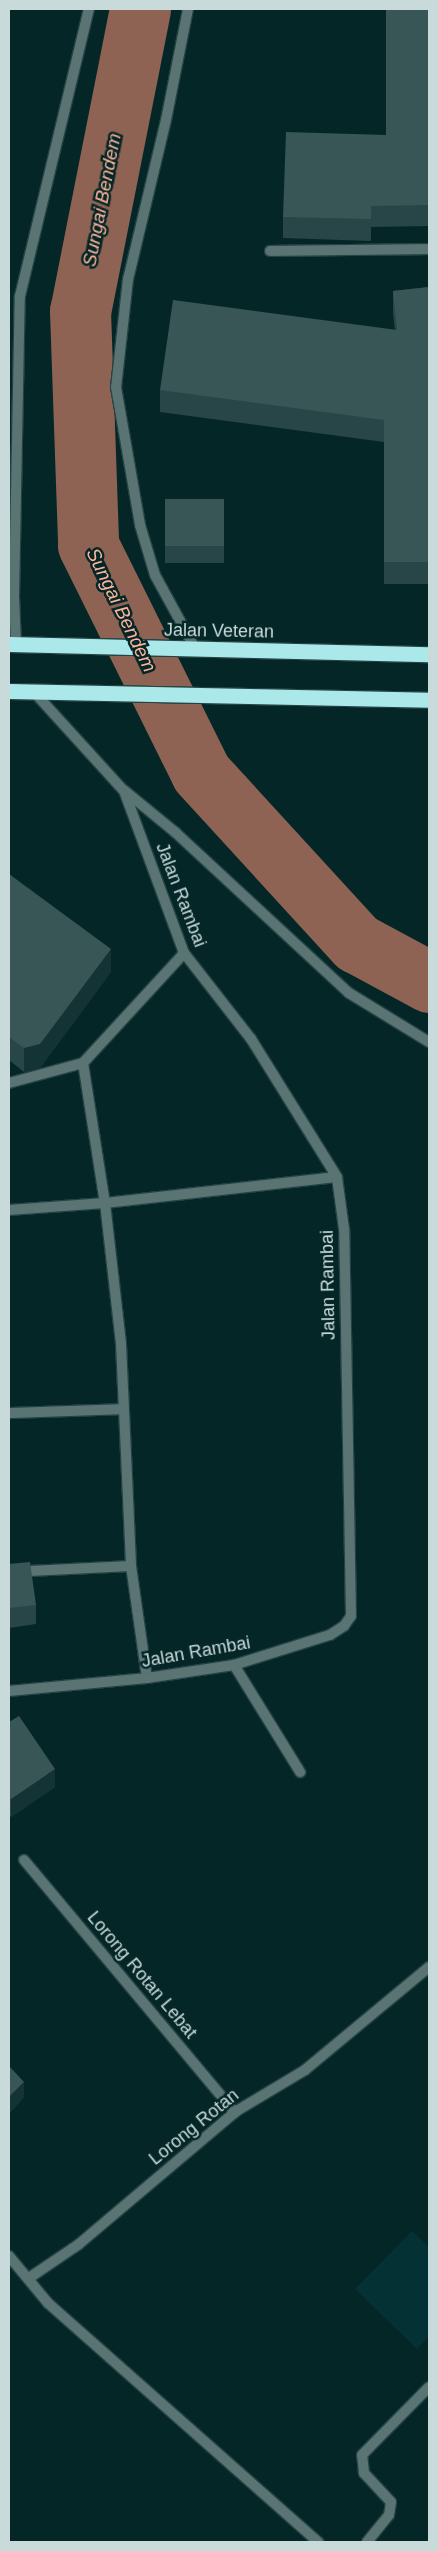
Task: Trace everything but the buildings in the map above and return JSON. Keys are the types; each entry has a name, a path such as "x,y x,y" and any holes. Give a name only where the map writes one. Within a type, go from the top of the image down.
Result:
{"highway":[{"name":"Jalan Veteran","path":"13,644 429,654"},
{"path":"9,691 429,700"}],"street":[{"path":"13,644 20,296 89,9"},
{"path":"188,9 166,120 128,278 116,387 140,525 156,575 195,648"},
{"path":"270,251 429,250"},
{"path":"9,317 20,318"},
{"name":"Jalan Rambai","path":"9,1691 147,1678 234,1665 330,1635 344,1626 350,1616 344,1229 337,1177 251,1039 184,953 124,791 34,691"},
{"path":"124,791 175,832 349,993 429,1042"},
{"path":"9,1083 83,1064 184,953"},
{"path":"83,1064 105,1203 121,1344 122,1409 131,1566 147,1678"},
{"path":"9,1210 105,1203 337,1177"},
{"path":"9,1413 122,1409"},
{"path":"9,1572 131,1566"},
{"path":"234,1665 300,1772"},
{"name":"Lorong Rotan Lebat","path":"24,1860 235,2112"},
{"name":"Lorong Rotan","path":"29,2278 78,2244 235,2112 305,2070 429,1967"},
{"path":"9,2256 48,2303 318,2542"},
{"path":"367,2542 389,2515 391,2502 364,2473 362,2455 429,2388"}],"shaded area":[{"path":"412,2231 429,2247 429,2336 417,2349 355,2289"}],"waterway":[{"name":"Sungai Bendem","path":"140,9 80,311 88,545 201,773 357,943 429,982"}]}
